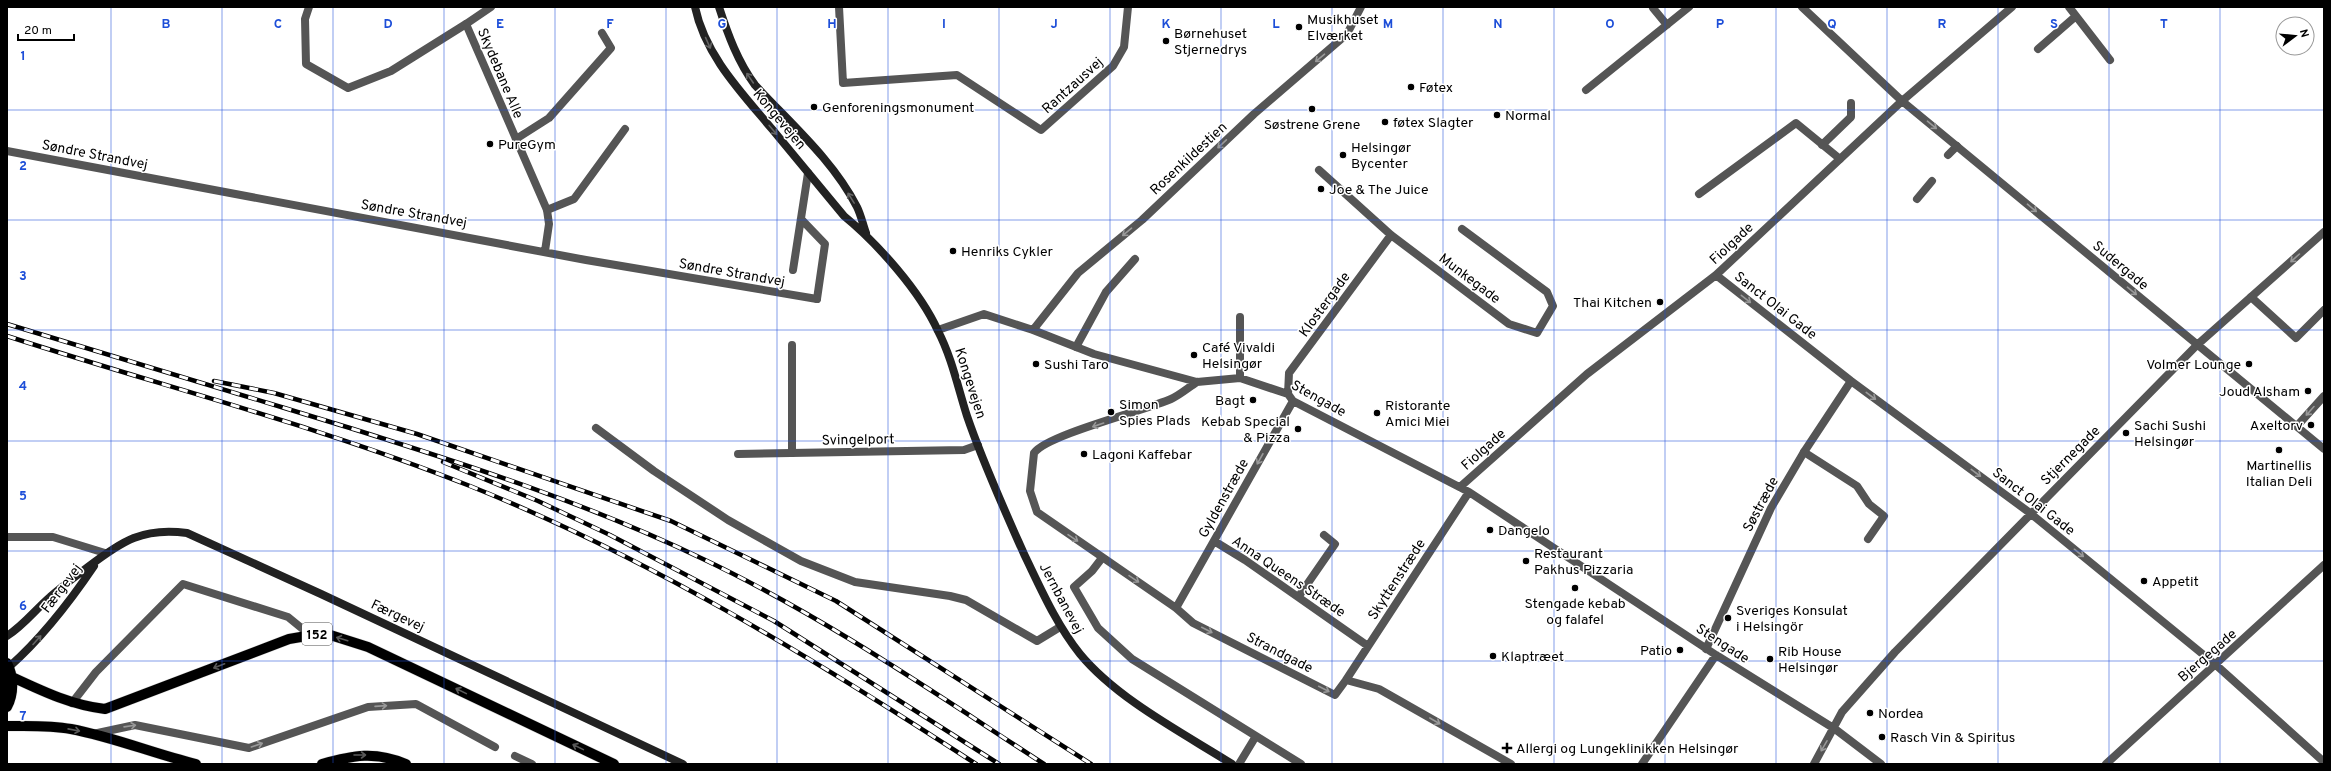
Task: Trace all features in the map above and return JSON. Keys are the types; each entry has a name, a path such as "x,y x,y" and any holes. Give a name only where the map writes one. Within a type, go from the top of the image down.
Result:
{"main road":[{"name":"Kongevejen","path":"694,7 697,19 712,51 730,79 844,216 866,234 920,300 938,330 952,365 978,445"},
{"name":"Kongevejen","path":"719,7 732,45 747,75 812,145 844,185 857,208 866,234"},
{"name":"Jernbanevej","path":"978,445 1015,534 1060,627 1091,667 1116,689 1232,764"},
{"name":"Færgevej","path":"7,636 22,626 49,597 102,556 136,536 152,532 170,531 198,538 683,764"},
{"name":"Færgevej","path":"9,669 29,649 65,608 102,556"},
{"name":"152","path":"9,669 72,702 84,707 105,709 289,639 324,633 368,647 614,764"},
{"path":"7,707 12,690 9,669"},
{"path":"7,726 35,726 70,729 92,734 165,757 196,764"},
{"path":"322,764 355,755 389,756 406,764"}],"street":[{"path":"309,7 305,19 306,64 348,88 391,71 466,24"},
{"name":"Skydebane Alle","path":"491,7 466,24 547,210 549,224 545,251"},
{"name":"Rantzausvej","path":"839,7 843,83 957,75 1041,130 1113,66 1124,47 1128,7"},
{"name":"Rosenkildestien","path":"1033,330 1078,273 1142,220 1254,114 1347,34 1361,7"},
{"path":"1586,90 1689,7"},
{"name":"Sudergade","path":"1802,7 1902,101 2324,449"},
{"name":"Fiolgade","path":"1460,487 1587,374 1716,275 1902,101 2012,7"},
{"path":"2069,7 2110,60"},
{"path":"1653,8 1667,25"},
{"path":"2038,49 2076,16"},
{"path":"516,139 554,114 611,48 602,34"},
{"path":"1822,145 1851,117 1851,103"},
{"path":"1700,194 1796,123 1840,159"},
{"path":"547,210 574,199 626,129"},
{"path":"1950,157 1959,148"},
{"name":"Søndre Strandvej","path":"7,151 545,251 816,299 825,244 801,219"},
{"name":"Munkegade","path":"1319,170 1391,234 1509,324 1537,333 1553,306 1547,292 1462,229"},
{"path":"793,270 808,173"},
{"path":"1917,199 1932,181"},
{"name":"Stjernegade","path":"1814,764 1835,728 1842,712 1895,652 2030,513 2197,345 2324,232"},
{"name":"Klostergade","path":"1290,397 1289,373 1391,234"},
{"path":"1076,347 1106,292 1136,259"},
{"name":"Sanct Olai Gade","path":"1716,275 1851,381 2030,513 2216,665 2324,762"},
{"path":"2251,297 2296,338 2324,310"},
{"name":"Stengade","path":"938,330 984,314 1033,330 1102,356 1197,382 1240,378 1290,397 1469,492 1548,548 1706,649 1835,728 1881,764"},
{"path":"1240,317 1240,378"},
{"path":"792,345 792,453"},
{"name":"Søstræde","path":"1706,649 1771,508 1804,452 1851,381"},
{"name":"Strandgade","path":"1197,382 1173,398 1067,435 1038,448 1034,453 1030,491 1033,504 1043,518 1176,608 1193,623 1335,695 1346,680"},
{"path":"2297,426 2324,396"},
{"name":"Gyldenstræde","path":"1176,608 1232,509 1290,397"},
{"path":"596,428 654,472 728,520 801,560 855,582 950,596 966,600 1037,640 1060,627"},
{"name":"Svingelport","path":"738,454 964,450 978,445"},
{"path":"1804,452 1857,486 1869,504 1884,516 1868,539"},
{"name":"Skyttenstræde","path":"1346,680 1469,492"},
{"path":"1299,596 1335,544 1324,535"},
{"path":"7,537 53,537 102,556"},
{"name":"Anna Queens Stræde","path":"1214,541 1299,596 1368,646"},
{"path":"1102,558 1092,571 1074,587 1098,628 1132,659 1302,764"},
{"name":"Bjergegade","path":"2106,764 2324,565"},
{"path":"72,702 96,672 183,584 288,617 310,635"},
{"path":"1642,764 1716,655"},
{"path":"1346,680 1379,689 1511,764"},
{"path":"92,734 135,725 249,748 368,707 416,704 495,747"},
{"path":"1238,764 1256,736"},
{"path":"515,756 532,764"},
{"path":"165,757 180,764"}],"railway":[{"path":"7,324 350,428 440,457 573,503 660,539 748,581 834,630 877,656 1044,764"},
{"path":"7,336 356,444 470,486 537,514 602,545 730,613 854,686 976,764"},
{"path":"214,381 274,393 417,434 671,521 836,601 1091,764"},
{"path":"443,462 538,501 610,535 774,621 999,764"}],"place":[{"name":"Musikhuset Elværket","path":"1299,27"},
{"name":"Børnehuset Stjernedrys","path":"1166,41"},
{"name":"Føtex","path":"1411,87"},
{"name":"Genforeningsmonument","path":"814,107"},
{"name":"Søstrene Grene","path":"1312,109"},
{"name":"Normal","path":"1497,115"},
{"name":"føtex Slagter","path":"1385,122"},
{"name":"PureGym","path":"490,144"},
{"name":"Helsingør Bycenter","path":"1343,155"},
{"name":"Joe & The Juice","path":"1321,189"},
{"name":"Henriks Cykler","path":"953,251"},
{"name":"Thai Kitchen","path":"1660,302"},
{"name":"Café Vivaldi Helsingør","path":"1194,355"},
{"name":"Sushi Taro","path":"1036,364"},
{"name":"Volmer Lounge","path":"2249,364"},
{"name":"Joud Alsham","path":"2308,391"},
{"name":"Bagt","path":"1253,400"},
{"name":"Simon Spies Plads","path":"1111,412"},
{"name":"Ristorante Amici Miei","path":"1377,413"},
{"name":"Axeltorv","path":"2311,425"},
{"name":"Kebab Special & Pizza","path":"1298,429"},
{"name":"Sachi Sushi Helsingør","path":"2126,433"},
{"name":"Martinellis Italian Deli","path":"2279,450"},
{"name":"Lagoni Kaffebar","path":"1084,454"},
{"name":"Dangelo","path":"1490,530"},
{"name":"Restaurant Pakhus Pizzaria","path":"1526,561"},
{"name":"Appetit","path":"2144,581"},
{"name":"Stengade kebab og falafel","path":"1575,588"},
{"name":"Sveriges Konsulat i Helsingör","path":"1728,618"},
{"name":"Patio","path":"1680,650"},
{"name":"Klaptræet","path":"1493,656"},
{"name":"Rib House Helsingør","path":"1770,659"},
{"name":"Nordea","path":"1870,713"},
{"name":"Rasch Vin & Spiritus","path":"1882,737"},
{"name":"Allergi og Lungeklinikken Helsingør","path":"1507,748"}]}
